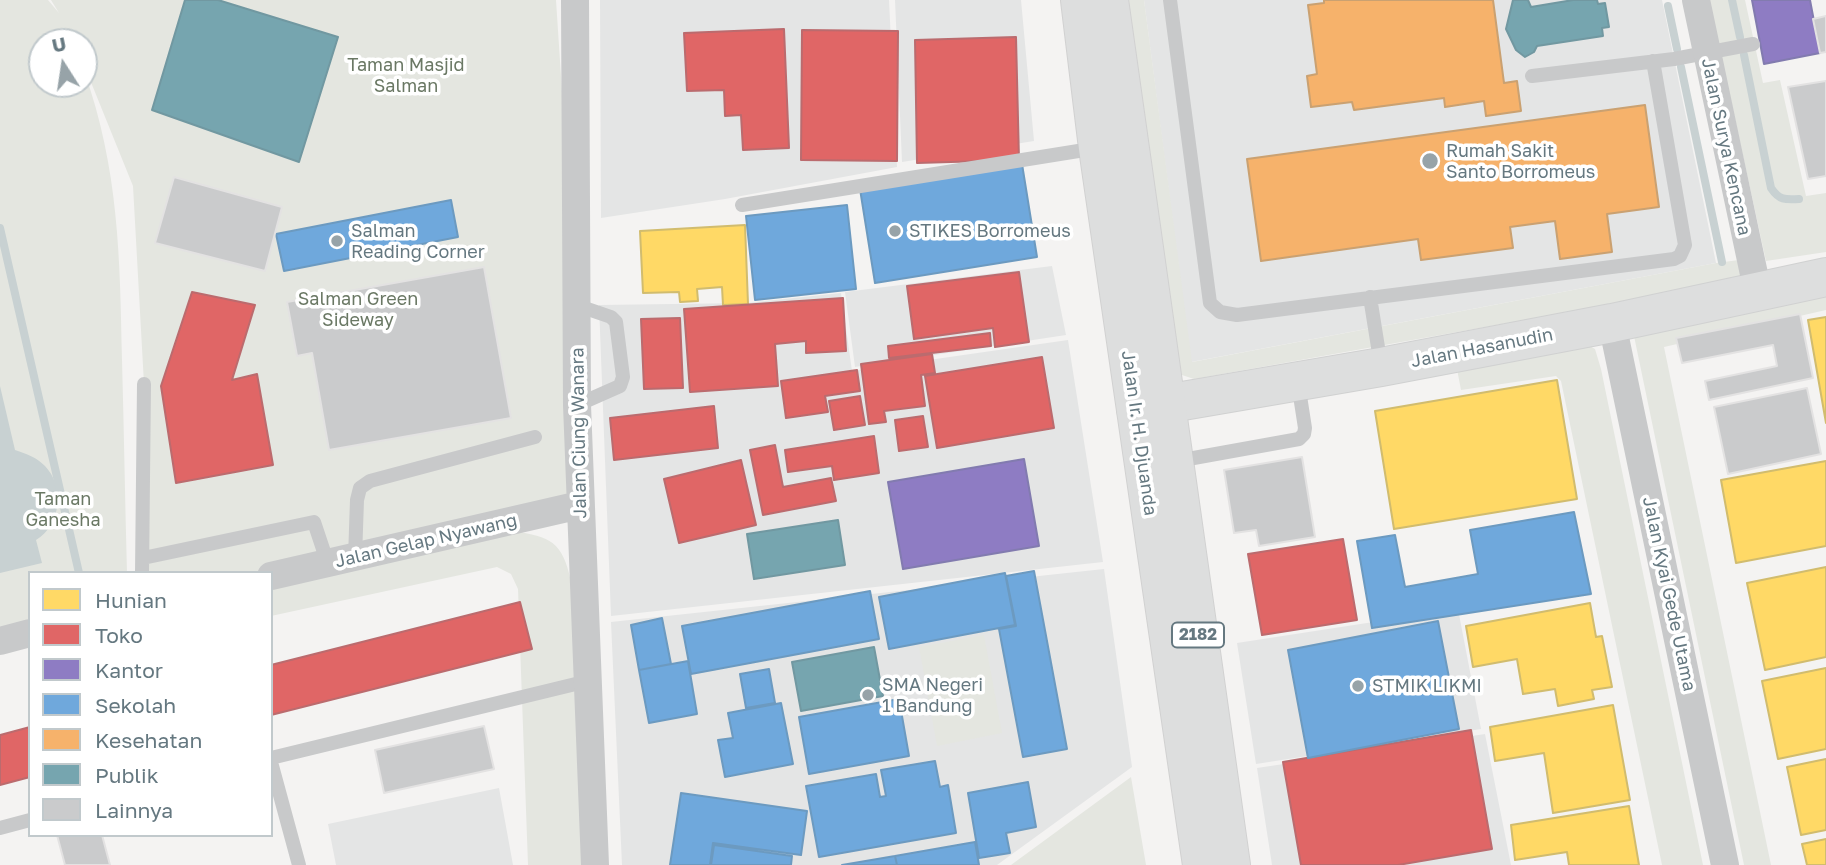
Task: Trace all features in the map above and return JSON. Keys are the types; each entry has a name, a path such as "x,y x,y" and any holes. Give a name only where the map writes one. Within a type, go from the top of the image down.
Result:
{"main road":[{"name":"Jalan Ir. H. Djuanda","path":"1080,0 1098,148 1151,407 1173,462 1231,865"},
{"name":"Jalan Ir. H. Djuanda","path":"1109,0 1202,865"},
{"name":"Jalan Hasanudin","path":"1151,407 1612,323 1826,277"}],"street":[{"name":"Jalan Ciung Wanara","path":"575,0 577,405 595,865"},
{"name":"Jalan Surya Kencana","path":"1696,0 1758,293"},
{"name":"Jalan Kyai Gede Utama","path":"1612,323 1725,865"},
{"name":"Jalan Gelap Nyawang","path":"273,576 580,505"},
{"path":"0,641 28,634"}],"lane":[{"path":"1170,0 1210,303 1220,312 1237,315 1674,259 1680,256 1685,245 1653,61"},
{"path":"1532,76 1653,61 1753,44"},
{"path":"742,205 1098,148"},
{"path":"1370,297 1381,367"},
{"path":"576,305 611,317 615,322 623,377 620,387 577,405"},
{"path":"1173,462 1299,439 1305,428 1298,382"},
{"path":"144,384 142,566 314,522 328,564"},
{"path":"355,558 357,500 360,488 370,481 535,436"},
{"path":"273,760 588,681"},
{"path":"273,768 299,865"},
{"path":"0,828 28,821"}],"shaded area":[{"path":"600,0 889,0 897,167 725,199 601,218"},
{"path":"895,0 1021,0 1034,141 902,162"},
{"name":"Rumah Sakit Santo Borromeus","path":"1144,0 1662,0 1716,263 1191,362"},
{"path":"1052,266 1066,335 855,367 845,292"},
{"path":"841,293 852,371 1068,340 1103,562 611,616 599,305 747,303"},
{"path":"0,386 15,450 35,458 45,466 56,484 58,495 51,525 36,540 42,563 0,573"},
{"name":"SMA Negeri 1 Bandung","path":"1104,569 1132,767 997,865 622,865 611,622"},
{"name":"STMIK LIKMI","path":"1458,609 1481,729 1256,764 1237,643"},
{"path":"1485,734 1511,865 1272,865 1257,768"},
{"path":"499,788 513,865 336,865 328,824"}],"green space":[{"name":"Salman Green Sideway","path":"0,0 48,0 59,13 51,0 556,0 576,305 580,505 273,573 142,571 144,384 133,186 97,98 98,28 28,28 28,98 93,98 111,179 120,286 127,571 28,571 28,631 0,638"},
{"path":"1112,0 1144,0 1192,362 1716,263 1739,260 1743,281 1194,379 1176,373"},
{"path":"1709,0 1745,0 1763,83 1780,80 1806,196 1826,193 1826,252 1766,261"},
{"path":"1826,284 1826,310 1664,347 1771,865 1744,865 1634,336"},
{"path":"1584,343 1595,349 1601,369 1703,865 1662,865 1561,381 1556,376 1461,390 1456,364"},
{"path":"513,531 537,536 553,543 563,557 571,581 583,865 528,865 518,589 511,574 497,567 273,616 273,588"},
{"path":"984,635 1002,733 937,746 919,647"},
{"path":"1131,777 1146,865 1011,865"}],"building: Hunian":[{"path":"745,225 748,304 723,305 722,287 697,289 698,301 680,302 679,292 643,293 640,231"},
{"path":"1826,317 1826,423 1808,320"},
{"path":"1557,380 1577,499 1394,529 1375,411"},
{"path":"1826,461 1826,546 1736,563 1721,480"},
{"path":"1826,567 1826,657 1765,670 1747,583"},
{"path":"1590,603 1596,637 1602,636 1612,687 1592,690 1594,699 1558,706 1555,689 1523,694 1517,659 1473,667 1466,626"},
{"path":"1826,668 1826,749 1778,759 1762,681"},
{"path":"1613,705 1630,800 1553,813 1544,753 1495,761 1490,727"},
{"path":"1826,759 1826,830 1801,835 1787,767"},
{"path":"1629,806 1639,865 1569,865 1567,852 1515,860 1511,825"},
{"path":"1826,839 1826,865 1807,865 1802,844"}],"building: Toko":[{"path":"784,29 789,148 743,150 741,115 725,116 724,90 687,91 684,33"},
{"path":"802,30 898,31 897,161 801,160"},
{"path":"1016,37 1019,160 917,163 915,40"},
{"path":"1019,272 1029,342 995,347 993,328 914,339 907,286"},
{"path":"192,292 255,305 232,380 257,374 273,465 176,483 161,386"},
{"path":"843,298 846,351 806,353 806,341 775,344 778,386 690,392 684,309"},
{"path":"680,318 683,388 644,389 641,319"},
{"path":"990,333 991,346 889,358 888,346"},
{"path":"932,354 935,373 921,375 925,406 884,411 886,422 869,424 861,364"},
{"path":"1042,357 1054,428 937,448 925,376"},
{"path":"857,370 860,391 825,396 828,412 786,418 781,381"},
{"path":"860,396 865,425 834,430 829,401"},
{"path":"714,406 718,448 614,460 610,418"},
{"path":"923,416 928,447 899,451 895,420"},
{"path":"874,436 879,473 834,480 832,466 788,472 785,450"},
{"path":"775,445 783,487 831,478 836,501 763,515 750,450"},
{"path":"741,460 756,525 679,543 664,479"},
{"path":"1343,539 1357,620 1262,635 1248,554"},
{"path":"520,602 532,649 273,714 273,664"},
{"path":"28,728 28,778 0,785 0,735"},
{"path":"1471,730 1492,849 1398,865 1301,865 1283,762"}],"building: Kantor":[{"path":"1752,0 1810,0 1820,53 1764,64"},
{"path":"1024,459 1039,546 903,569 888,482"}],"building: Sekolah":[{"path":"1022,164 1037,257 875,283 860,189"},
{"path":"451,200 458,237 284,271 276,234"},
{"path":"847,205 856,289 755,300 746,216"},
{"path":"1574,512 1591,594 1372,628 1357,541 1395,535 1405,587 1478,574 1470,530"},
{"path":"1034,571 1067,749 1023,757 999,629 1016,626 1006,576"},
{"path":"1005,573 1015,625 889,649 879,597"},
{"path":"870,591 879,639 691,674 682,626"},
{"path":"662,618 671,664 639,670 631,625"},
{"name":"STMIK LIKMI","path":"1438,621 1459,729 1308,758 1288,650"},
{"path":"688,661 697,714 649,723 639,670"},
{"path":"769,669 775,703 746,708 740,674"},
{"path":"899,699 909,756 809,774 799,717"},
{"path":"781,703 793,764 725,777 718,740 733,738 728,713"},
{"path":"935,761 940,787 948,785 956,833 819,857 806,786 876,774 880,797 886,796 881,770"},
{"path":"1028,782 1036,827 1006,833 1010,853 979,858 968,793"},
{"path":"681,793 807,811 801,855 713,843 710,865 670,865"},
{"path":"975,842 979,865 897,865 895,856"},
{"path":"714,845 792,856 791,865 711,865"},
{"path":"895,856 897,865 842,865"}],"building: Kesehatan":[{"path":"1324,0 1493,0 1504,83 1517,81 1521,111 1486,116 1484,101 1445,107 1444,98 1354,110 1352,102 1311,107 1307,76 1317,74 1308,5 1324,3"},
{"path":"1645,105 1659,207 1607,214 1612,252 1560,259 1555,221 1510,227 1513,248 1421,260 1418,239 1261,261 1247,159"}],"building: Publik":[{"path":"185,0 218,0 338,37 299,162 152,110"},
{"path":"1513,0 1528,0 1531,7 1573,0 1597,0 1598,4 1605,3 1609,27 1602,28 1603,36 1537,46 1534,52 1525,57 1516,50 1506,29"},
{"path":"838,520 845,565 754,579 747,534"},
{"path":"874,647 883,696 801,711 792,662"}],"building: Lainnya":[{"path":"1826,16 1826,52 1820,53 1813,19"},
{"path":"1826,81 1826,176 1808,179 1788,87"},
{"path":"174,177 282,207 265,271 155,243"},
{"path":"484,267 511,418 329,450 312,353 297,356 287,302"},
{"path":"1800,314 1813,378 1709,400 1705,381 1777,366 1773,345 1682,363 1676,338"},
{"path":"1807,388 1821,454 1728,474 1714,407"},
{"path":"1302,457 1315,537 1259,546 1256,530 1234,533 1224,470"},
{"path":"484,726 494,769 384,793 375,750"},
{"path":"58,837 103,837 110,865 65,865"}],"waterway":[{"path":"1732,0 1740,37"},
{"path":"1668,6 1677,49"},
{"path":"1744,55 1771,188 1783,198 1799,199"},
{"path":"1681,67 1722,262"},
{"path":"0,228 79,571"}],"place":[{"name":"Rumah Sakit Santo Borromeus","path":"1430,161"},
{"name":"STIKES Borromeus","path":"895,231"},
{"name":"Salman Reading Corner","path":"337,241"},
{"name":"STMIK LIKMI","path":"1358,686"},
{"name":"SMA Negeri 1 Bandung","path":"868,695"}],"park label":[{"name":"Taman Masjid Salman","path":"406,75"},
{"name":"Taman Ganesha","path":"63,509"}]}
